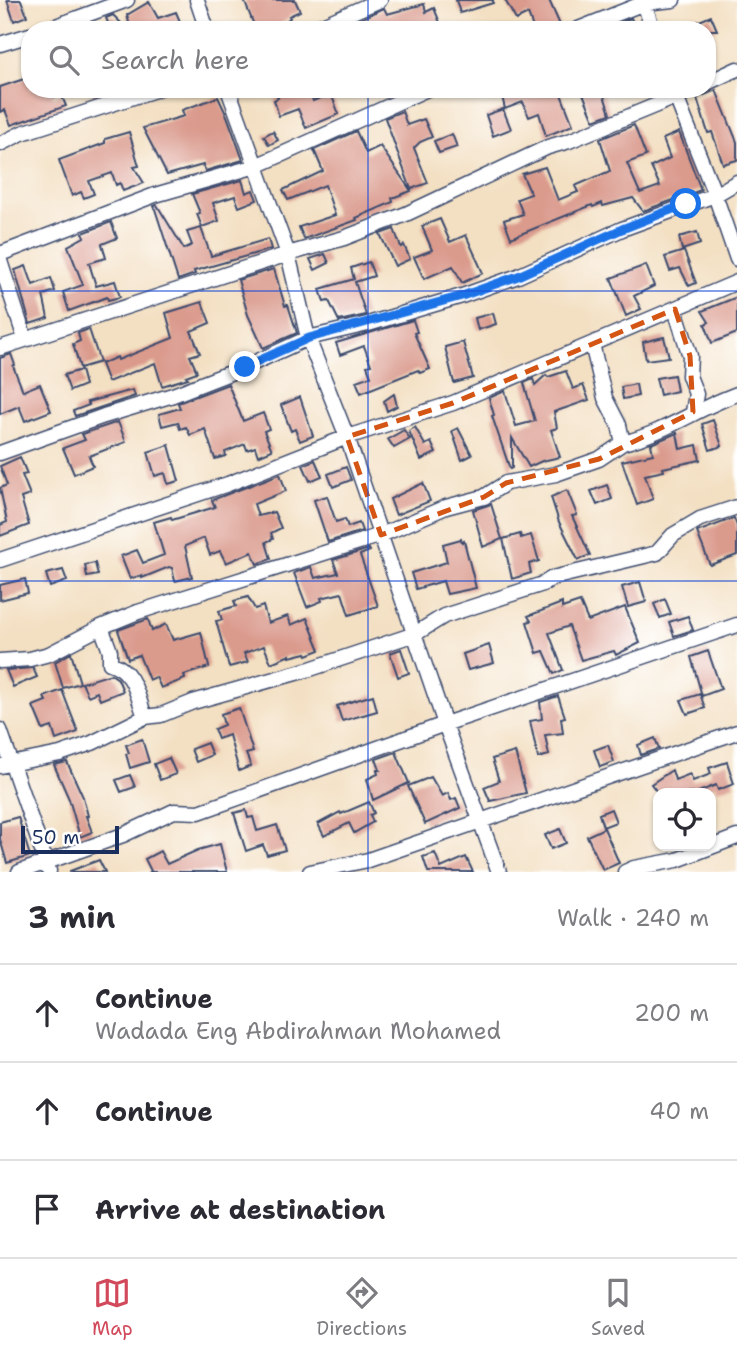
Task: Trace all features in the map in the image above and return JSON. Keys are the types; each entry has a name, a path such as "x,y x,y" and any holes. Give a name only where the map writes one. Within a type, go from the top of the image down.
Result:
{"street":[{"path":"70,21 127,0"},
{"path":"197,0 204,21"},
{"path":"332,21 380,0"},
{"path":"597,21 643,1 673,0"},
{"path":"643,1 650,21"},
{"path":"0,44 21,38"},
{"path":"716,79 737,69"},
{"path":"0,144 22,133 130,98"},
{"path":"231,98 288,254 309,338 499,872"},
{"path":"0,254 155,195 256,166 407,98"},
{"path":"0,348 344,238 405,214 548,146 569,141 663,98"},
{"path":"676,98 737,259"},
{"path":"0,453 173,395 309,338 462,296 518,276 622,229 715,195 737,182"},
{"path":"0,261 25,339"},
{"path":"0,560 228,484 346,437 453,403 737,282"},
{"path":"675,309 690,356 689,376 696,394 693,412"},
{"path":"592,344 605,398 619,425 623,443"},
{"path":"0,662 49,654 101,627 138,612 381,535 446,507 484,497 506,483 556,474 599,459 623,443 658,431 693,412 737,394"},
{"path":"6,764 46,759 92,743 145,717 161,715 193,702 310,669 415,634 444,616 552,578 657,553 673,535 700,519 737,507"},
{"path":"19,872 48,868 174,811 199,812 445,724 737,625"},
{"path":"101,627 110,650 110,663 121,667 128,674 145,717"},
{"path":"0,730 6,764 48,868"},
{"path":"310,872 368,860 737,732"},
{"path":"625,872 677,860 737,836"}],"highlighted area":[{"path":"675,309 690,356 693,412 599,459 506,483 484,497 381,535 347,437 453,403"}],"building":[{"path":"7,0 21,0 27,16 14,21"},
{"path":"244,0 295,0 300,11 285,21 252,21"},
{"path":"456,0 493,0 493,3 460,13"},
{"path":"505,0 549,0 558,21 531,21 528,14 516,20"},
{"path":"149,2 158,18 176,12 180,21 129,21 127,15"},
{"path":"424,4 426,12 434,8 439,21 356,21 384,8 387,14"},
{"path":"113,15 119,21 107,21 106,18"},
{"path":"711,16 713,21 699,21"},
{"path":"21,80 21,98 63,98 66,106 11,125 5,110 0,112 0,87"},
{"path":"716,90 737,142 737,160 723,164 712,132 708,133 697,98 716,98"},
{"path":"218,98 243,160 205,171 203,165 167,175 143,128 184,116 182,110"},
{"path":"312,98 313,101 333,98 339,114 306,128 298,109 279,116 274,100"},
{"path":"502,98 562,98 573,125 546,136 539,113 529,117 523,102 505,109"},
{"path":"585,98 605,98 610,114 594,120"},
{"path":"503,109 511,129 493,136 486,115"},
{"path":"402,111 407,125 424,119 432,137 414,148 428,183 411,189 385,118"},
{"path":"634,125 646,156 627,163 640,193 660,186 651,167 670,158 663,139 679,132 701,190 643,211 633,198 603,206 602,203 593,207 592,205 511,238 504,220 523,214 517,199 531,194 522,174 545,167 558,200 578,192 575,186 610,171 600,139"},
{"path":"273,131 278,140 269,145 264,136"},
{"path":"356,131 366,153 380,146 411,191 392,198 393,202 356,218 357,220 304,239 299,227 335,215 325,185 288,200 283,190 323,171 314,150"},
{"path":"129,132 139,166 134,167 144,183 123,191 120,183 116,185 112,173 89,181 94,194 84,198 81,192 72,196 59,160 105,143 105,139"},
{"path":"452,134 457,147 439,153 434,141"},
{"path":"242,180 246,193 253,190 257,200 239,207 235,196 213,203 219,221 202,227 197,214 200,213 192,194"},
{"path":"157,205 184,249 192,245 187,232 201,228 211,256 268,239 271,249 194,271 195,274 178,280 154,206"},
{"path":"440,219 450,242 466,235 483,273 462,283 453,266 424,279 414,257 432,250 422,226"},
{"path":"111,222 117,238 102,244 106,258 89,263 96,286 115,281 120,297 108,300 107,297 69,311 63,292 83,285 68,246 84,237 83,233"},
{"path":"394,229 401,247 404,245 410,259 395,266 380,234"},
{"path":"697,232 700,244 682,250 679,237"},
{"path":"684,251 696,283 689,286 680,268 670,271 665,257"},
{"path":"325,254 329,263 315,270 310,259"},
{"path":"369,262 374,276 355,282 366,315 339,321 329,301 324,302 320,289 354,279 351,268"},
{"path":"646,265 654,286 634,296 641,309 626,316 611,278"},
{"path":"26,266 33,285 51,278 55,291 43,295 48,318 30,324 15,270"},
{"path":"274,269 285,306 288,305 297,333 263,348 248,315 238,280"},
{"path":"737,297 737,333 712,343 705,324 709,322 702,311"},
{"path":"202,302 210,323 191,331 200,353 190,356 197,372 186,376 188,378 162,386 155,363 108,382 101,364 173,338 166,313"},
{"path":"493,313 496,324 478,330 475,318"},
{"path":"413,320 417,332 414,333 430,369 420,373 418,370 361,393 356,381 371,376 367,366 371,365 364,346 340,355 336,343"},
{"path":"89,329 100,362 80,368 73,344 80,341 78,333"},
{"path":"664,337 669,357 646,360 643,342"},
{"path":"463,342 473,378 454,383 445,347"},
{"path":"11,354 23,391 40,384 51,411 25,421 19,406 0,414 0,358"},
{"path":"81,370 85,385 70,391 64,375"},
{"path":"566,371 573,389 583,385 589,400 554,412 557,428 551,430 560,457 529,467 512,438 510,469 492,416 494,415 489,398 505,391 516,426 535,421 524,383 533,379 535,385 546,375 548,377"},
{"path":"674,375 677,391 660,395 656,378"},
{"path":"228,384 243,421 263,413 269,429 264,431 272,450 258,456 255,447 247,450 245,444 225,452 226,456 215,459 205,429 190,435 186,427 180,429 178,422 162,426 159,414 180,408 178,403"},
{"path":"636,384 638,396 623,399 621,387"},
{"path":"133,390 135,396 75,416 73,411 89,405 87,402"},
{"path":"394,394 397,406 387,411 384,401"},
{"path":"300,397 313,436 300,441 295,429 291,431 281,405"},
{"path":"713,420 722,446 710,450 702,424"},
{"path":"118,422 126,442 89,456 93,466 74,474 63,448 85,440 82,434"},
{"path":"415,427 425,445 431,442 436,453 421,460 409,431"},
{"path":"458,428 472,455 462,460 452,431"},
{"path":"404,430 410,439 394,448 388,439"},
{"path":"677,433 680,449 697,445 700,460 645,475 653,499 637,505 622,461 653,454 651,444"},
{"path":"169,445 179,481 168,484 165,473 155,476 148,452"},
{"path":"20,457 27,474 22,475 30,495 21,498 29,525 0,536 0,525 7,522 0,488 7,485 0,466"},
{"path":"315,460 322,476 310,481 303,465"},
{"path":"346,467 351,480 333,487 328,474"},
{"path":"280,474 286,491 254,504 258,516 274,512 281,528 271,533 273,539 266,542 271,559 257,564 252,552 226,563 220,551 210,555 204,538 185,546 192,577 175,581 172,568 169,567 142,578 142,575 130,579 121,556 137,550 143,563 164,555 154,522 171,517 172,520 215,507 212,500"},
{"path":"423,483 430,501 396,515 390,499"},
{"path":"607,485 612,499 597,505 591,491"},
{"path":"567,490 577,515 572,516 590,555 578,560 559,522 551,497"},
{"path":"327,496 336,522 345,519 348,527 359,523 362,531 328,542 314,500"},
{"path":"491,504 502,539 483,547 473,510"},
{"path":"734,518 737,526 737,555 710,565 697,532"},
{"path":"520,534 521,538 531,535 539,561 529,564 531,573 512,579 503,539"},
{"path":"461,539 464,541 476,588 447,594 443,581 416,589 411,573 447,562 443,544"},
{"path":"369,549 370,551 360,555 378,606 349,615 342,593 321,598 322,601 307,607 294,573 311,567 315,578 338,573 333,560"},
{"path":"95,563 98,575 87,577 85,565"},
{"path":"63,570 67,581 50,587 46,574"},
{"path":"25,579 28,593 0,600 0,585"},
{"path":"640,582 646,602 628,607 622,587"},
{"path":"248,597 255,609 263,606 268,623 288,616 291,625 307,618 320,650 307,655 290,655 271,663 264,646 244,653 248,662 229,667 216,621 222,620 219,611 236,606 234,601"},
{"path":"665,599 671,614 660,618 654,604"},
{"path":"580,602 588,621 625,607 640,643 616,655 614,651 581,660 569,626 549,633 563,670 554,674 544,651 537,653 527,622 531,621 528,616 562,603 562,608"},
{"path":"688,616 693,630 674,636 669,622"},
{"path":"148,619 152,631 166,624 173,640 201,632 209,667 184,675 185,679 161,688 156,677 149,680 139,655 128,659 118,630"},
{"path":"489,645 494,663 468,670 463,654"},
{"path":"401,649 409,673 398,677 390,653"},
{"path":"708,651 721,689 702,696 691,657"},
{"path":"71,653 80,683 63,688 55,662"},
{"path":"33,668 37,677 13,687 6,670"},
{"path":"111,674 118,679 123,691 100,700 97,692 88,696 82,683"},
{"path":"62,690 78,732 56,740 52,727 43,730 33,706 46,701 44,697"},
{"path":"700,694 705,708 687,714 681,700"},
{"path":"373,695 377,711 342,721 337,706"},
{"path":"558,696 565,717 561,718 563,733 545,735 549,755 538,758 530,721 542,719 540,702"},
{"path":"239,708 253,752 246,754 251,766 239,771 229,735 218,739 214,729 224,725 221,714"},
{"path":"655,738 659,749 641,755 638,745"},
{"path":"142,739 149,762 130,768 126,745"},
{"path":"207,743 212,755 196,762 191,749"},
{"path":"608,745 614,762 600,767 594,750"},
{"path":"396,752 409,783 373,800 367,779 378,774 377,770 380,770 376,759"},
{"path":"515,752 526,793 490,801 484,787 499,781 492,759"},
{"path":"169,758 176,774 160,780 154,764"},
{"path":"67,762 83,797 92,832 80,837 69,799 54,765"},
{"path":"727,762 734,784 718,790 716,785 708,788 654,788 651,784 672,770 675,780 690,774 693,781 711,774 709,768"},
{"path":"130,775 135,787 121,792 116,780"},
{"path":"431,777 442,796 448,793 451,800 456,798 460,808 425,824 408,786"},
{"path":"369,802 374,813 370,815 373,822 354,833 349,823 324,836 318,824 340,812 341,814"},
{"path":"611,809 616,822 603,827 599,814"},
{"path":"246,810 248,818 253,817 257,831 277,825 285,850 267,855 263,845 246,851 234,813"},
{"path":"18,817 30,856 7,863 0,839 0,822"},
{"path":"604,828 619,863 603,870 587,836"},
{"path":"560,829 566,843 551,849 545,835"},
{"path":"220,844 227,872 150,872 145,859 160,851 167,864 198,850"},
{"path":"435,853 441,868 466,857 473,872 428,872 423,857"},
{"path":"99,860 105,872 70,872 70,871"}],"route":[{"path":"245,367 309,338 368,324 518,276 622,229 686,204"}]}
